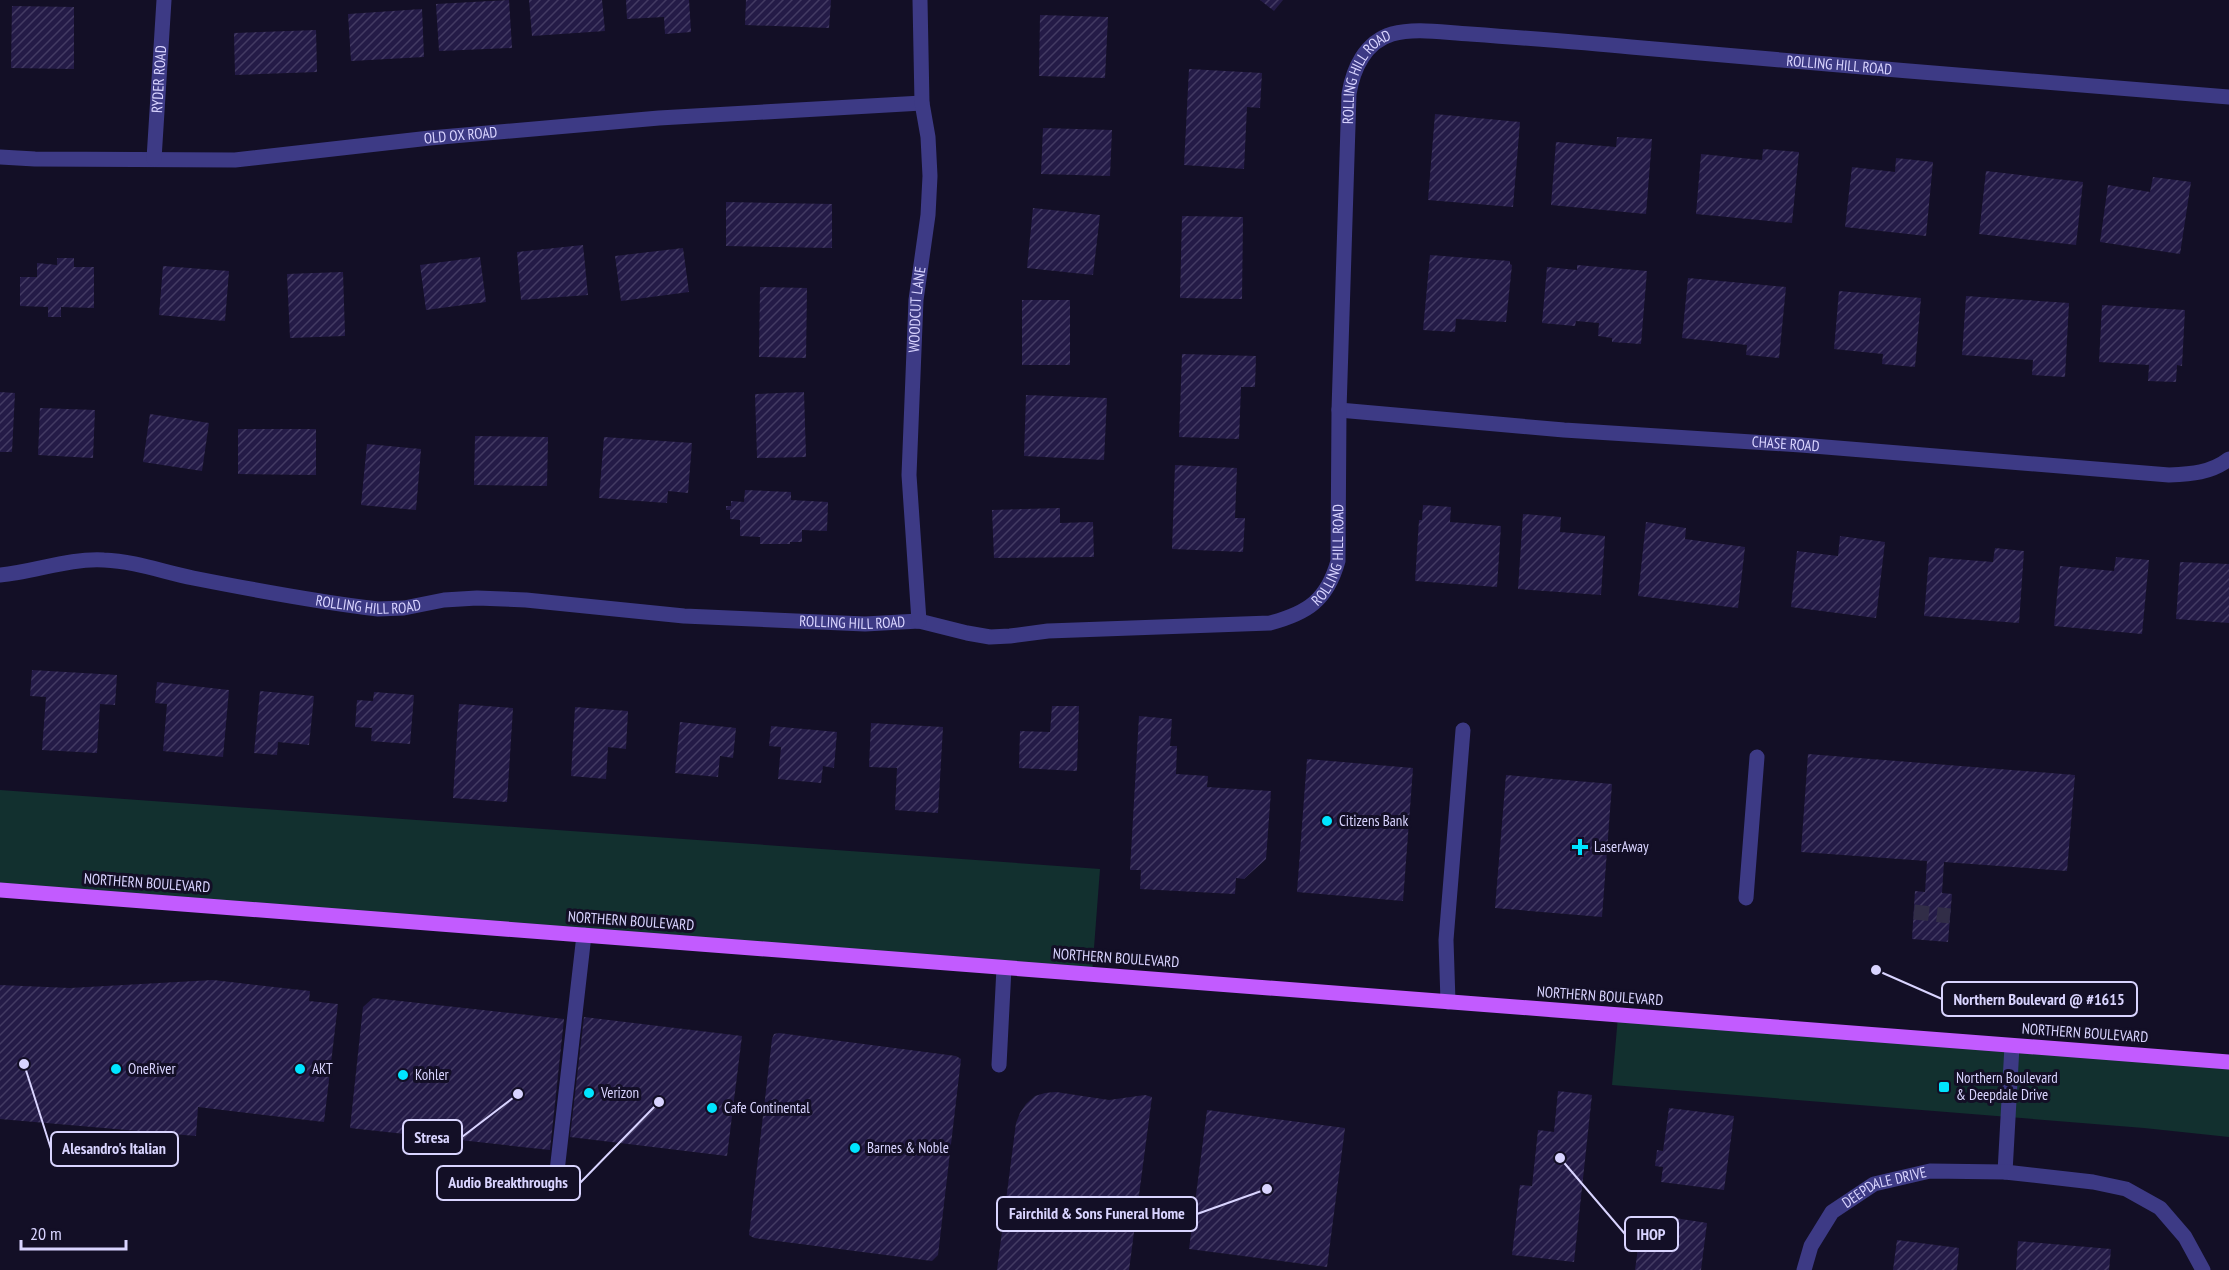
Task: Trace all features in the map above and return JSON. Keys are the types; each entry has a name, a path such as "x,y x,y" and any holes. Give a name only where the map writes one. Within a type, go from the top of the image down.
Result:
{"main road":[{"name":"NORTHERN BOULEVARD","path":"0,890 2229,1062"}],"street":[{"name":"RYDER ROAD","path":"154,159 164,0"},
{"name":"WOODCUT LANE","path":"919,621 909,475 916,300 928,216 930,176 928,137 922,103 920,0"},
{"name":"ROLLING HILL ROAD","path":"0,575 18,574 78,561 119,561 206,580 378,609 404,608 444,600 477,598 526,600 706,617 857,624 919,621 990,637 1048,630 1270,623 1300,613 1320,599 1328,588 1338,561 1339,410 1349,94 1354,72 1363,56 1373,44 1391,34 1444,33 1560,40 1898,71 2229,97"},
{"name":"OLD OX ROAD","path":"0,157 203,161 267,158 430,138 648,119 922,103"},
{"name":"CHASE ROAD","path":"1339,410 1564,430 1801,445 2169,475 2194,474 2211,469 2229,459"},
{"path":"1448,1002 1446,940 1463,730"},
{"path":"1746,898 1757,757"},
{"path":"556,1180 584,935"},
{"path":"999,1065 1004,968"},
{"path":"2005,1172 2012,1046"},
{"name":"DEEPDALE DRIVE","path":"1804,1270 1811,1246 1832,1212 1874,1184 1930,1171 2005,1172 2093,1182 2126,1189 2160,1208 2186,1237 2203,1270"}],"green space":[{"path":"0,790 1100,869 1092,974 0,889"},
{"path":"1618,1016 2229,1062 2229,1137 2144,1128 1612,1085"}],"building":[{"path":"509,0 512,48 439,51 436,4"},
{"path":"529,0 602,0 605,31 532,36"},
{"path":"626,0 689,0 691,32 665,34 664,17 627,19"},
{"path":"746,0 831,0 829,28 745,25"},
{"path":"1260,0 1283,0 1274,11"},
{"path":"12,6 74,7 74,69 11,68"},
{"path":"422,9 424,57 351,61 348,14"},
{"path":"1040,15 1108,17 1105,78 1039,76"},
{"path":"316,30 317,72 235,75 234,33"},
{"path":"1189,69 1262,73 1260,108 1247,107 1244,169 1184,165"},
{"path":"1435,114 1520,122 1513,207 1428,200"},
{"path":"1043,128 1112,130 1110,176 1041,174"},
{"path":"1617,137 1652,139 1646,214 1551,205 1556,142 1616,147"},
{"path":"1763,149 1799,152 1792,223 1696,214 1701,154 1762,160"},
{"path":"1896,158 1933,162 1926,236 1845,227 1852,167 1895,172"},
{"path":"1986,171 2083,182 2076,245 1979,234"},
{"path":"2153,177 2191,182 2180,254 2100,242 2108,185 2150,192"},
{"path":"726,202 832,204 832,248 726,246"},
{"path":"1033,208 1100,215 1093,275 1027,268"},
{"path":"1182,216 1243,217 1242,299 1180,298"},
{"path":"583,245 588,295 521,300 517,252"},
{"path":"683,248 689,292 621,301 615,256"},
{"path":"1430,255 1510,261 1512,265 1506,322 1456,319 1455,332 1423,330"},
{"path":"480,257 486,302 426,310 420,265"},
{"path":"57,258 74,258 74,267 94,267 94,308 61,307 61,317 48,317 48,307 20,306 20,277 37,277 37,263 57,265"},
{"path":"1577,265 1647,271 1641,344 1612,342 1612,338 1598,336 1599,323 1576,321 1575,326 1542,323 1547,267 1577,270"},
{"path":"163,266 229,271 225,321 159,315"},
{"path":"343,272 345,336 290,338 287,274"},
{"path":"1688,278 1786,287 1779,358 1746,355 1747,345 1682,338"},
{"path":"760,287 807,288 806,358 759,357"},
{"path":"1839,291 1921,298 1915,367 1882,364 1883,354 1834,349"},
{"path":"1966,296 2069,303 2065,377 2032,375 2033,360 1962,355"},
{"path":"1022,300 1070,300 1070,365 1022,365"},
{"path":"2102,305 2185,310 2182,366 2177,365 2176,382 2148,381 2149,365 2099,362"},
{"path":"1182,354 1256,356 1255,387 1241,387 1239,439 1179,437"},
{"path":"0,392 15,393 12,452 0,452"},
{"path":"804,392 806,457 757,458 755,394"},
{"path":"1026,395 1107,398 1104,460 1024,456"},
{"path":"40,408 95,410 93,458 38,455"},
{"path":"150,414 209,423 202,471 143,462"},
{"path":"238,429 316,429 316,475 238,474"},
{"path":"475,436 548,437 547,486 474,485"},
{"path":"604,437 692,443 688,493 668,491 667,503 599,498"},
{"path":"367,444 421,449 416,510 361,505"},
{"path":"1175,465 1237,468 1235,518 1245,518 1243,552 1172,549"},
{"path":"745,490 791,492 791,500 828,502 827,531 802,530 802,542 790,542 790,544 760,544 760,537 740,536 740,520 730,519 730,510 726,510 726,506 731,506 731,501 744,502"},
{"path":"1423,505 1451,507 1450,522 1501,526 1497,587 1415,581 1419,520 1422,520"},
{"path":"1060,508 1060,523 1093,522 1094,557 994,558 992,510"},
{"path":"1523,514 1561,517 1560,532 1605,536 1601,595 1518,589"},
{"path":"1646,522 1686,528 1685,539 1745,547 1738,608 1638,596"},
{"path":"1840,536 1885,542 1876,618 1791,607 1797,551 1838,556"},
{"path":"1995,548 2024,551 2019,623 1924,616 1929,557 1993,562"},
{"path":"2116,557 2149,560 2142,634 2054,626 2060,566 2114,571"},
{"path":"2180,562 2229,564 2229,623 2176,619"},
{"path":"32,670 117,675 115,705 100,704 97,753 42,750 46,697 30,696"},
{"path":"157,682 229,690 223,757 163,751 167,704 155,703"},
{"path":"260,691 314,696 309,745 278,742 277,755 254,753"},
{"path":"374,692 414,695 410,744 371,741 372,728 355,727 357,700 373,701"},
{"path":"459,704 513,708 507,802 453,798"},
{"path":"1052,706 1079,706 1077,771 1019,768 1020,731 1050,732"},
{"path":"575,707 628,711 626,749 608,747 606,779 571,776"},
{"path":"1139,716 1172,719 1170,746 1177,746 1176,774 1208,776 1207,787 1271,791 1266,859 1244,879 1236,878 1235,894 1140,889 1141,870 1130,870"},
{"path":"680,722 736,728 733,758 720,756 718,777 675,773"},
{"path":"871,723 943,727 938,813 895,810 897,768 869,767"},
{"path":"771,726 837,732 834,768 823,766 821,783 778,779 781,747 769,746"},
{"path":"1808,754 2075,775 2067,871 1944,862 1942,893 1952,894 1948,942 1912,939 1915,891 1925,892 1927,861 1801,852"},
{"path":"1307,759 1413,768 1403,901 1297,892"},
{"path":"1506,775 1612,784 1602,917 1495,908"},
{"path":"213,980 310,991 309,1001 338,1004 324,1122 198,1107 196,1136 0,1119 0,985 70,988"},
{"path":"373,998 564,1019 550,1150 350,1128 363,1007"},
{"path":"584,1017 742,1036 727,1156 570,1137"},
{"name":"Barnes & Noble","path":"774,1034 956,1056 961,1059 938,1255 932,1261 754,1238 749,1235 772,1039"},
{"path":"1558,1091 1592,1095 1574,1262 1512,1255 1520,1185 1532,1186 1538,1130 1554,1132"},
{"path":"1056,1092 1109,1100 1145,1095 1152,1097 1129,1270 997,1270 1016,1123 1026,1104 1035,1096"},
{"path":"1669,1108 1734,1116 1724,1190 1661,1182 1663,1167 1655,1166 1657,1150 1663,1151"},
{"path":"1207,1110 1345,1128 1327,1267 1189,1249"},
{"path":"1662,1216 1707,1223 1701,1270 1635,1270 1639,1241 1658,1243"},
{"path":"1897,1240 1959,1248 1957,1270 1893,1270"},
{"path":"2018,1241 2111,1249 2109,1270 2016,1270"}],"tunnel":[{"path":"1914,912 1950,916"}],"place":[{"name":"Citizens Bank","path":"1327,821"},
{"name":"LaserAway","path":"1580,847"},
{"name":"Northern Boulevard @ #1615","path":"1876,970"},
{"name":"Alesandro's Italian","path":"24,1064"},
{"name":"OneRiver","path":"116,1069"},
{"name":"AKT","path":"300,1069"},
{"name":"Kohler","path":"403,1075"},
{"name":"Northern Boulevard & Deepdale Drive","path":"1944,1087"},
{"name":"Verizon","path":"589,1093"},
{"name":"Stresa","path":"518,1094"},
{"name":"Audio Breakthroughs","path":"659,1102"},
{"name":"Cafe Continental","path":"712,1108"},
{"name":"Barnes & Noble","path":"855,1148"},
{"name":"IHOP","path":"1560,1158"},
{"name":"Fairchild & Sons Funeral Home","path":"1267,1189"}]}
